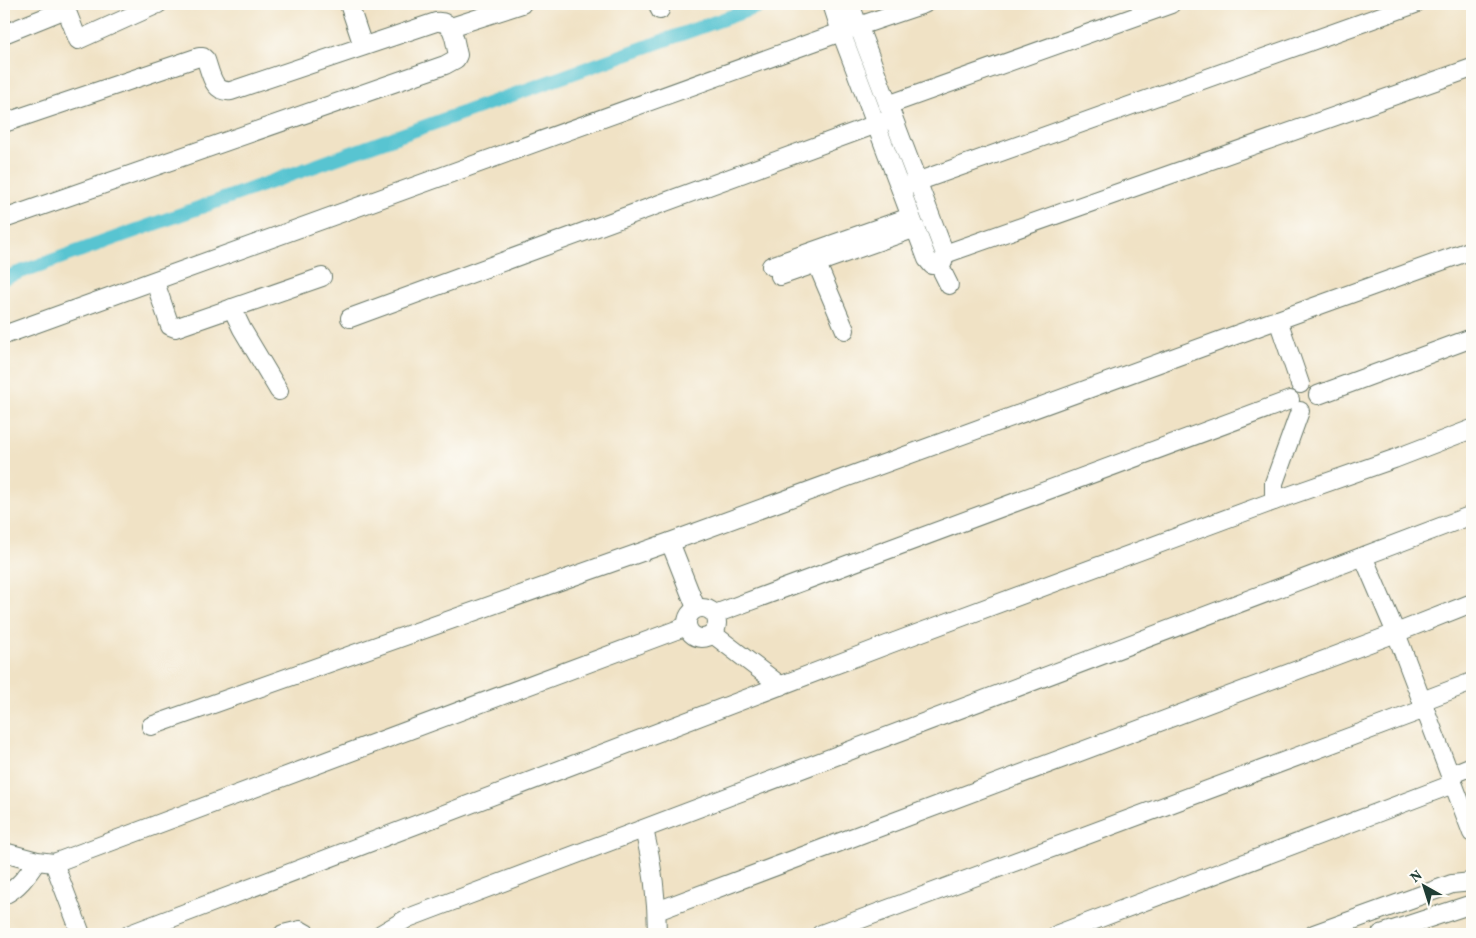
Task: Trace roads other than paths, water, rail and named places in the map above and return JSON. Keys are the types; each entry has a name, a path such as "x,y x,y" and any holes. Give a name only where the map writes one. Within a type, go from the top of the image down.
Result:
{"street":[{"path":"4,34 65,6 78,40 158,4"},
{"path":"349,4 363,46"},
{"path":"451,26 522,4"},
{"path":"4,335 155,282 841,32 924,4"},
{"path":"350,318 876,124 891,111 1172,4"},
{"path":"900,188 1415,4"},
{"path":"842,5 858,27 918,181 949,284"},
{"path":"842,5 841,32 927,259 932,264 1472,68"},
{"path":"4,123 199,57 203,57 206,60 216,87 224,92 436,22 445,22 451,26 458,55 452,62 4,219"},
{"path":"913,222 817,264 776,271 913,222"},
{"path":"151,726 670,542 1472,250"},
{"path":"817,264 845,330"},
{"path":"155,282 172,328 322,277"},
{"path":"232,308 242,329 279,390"},
{"path":"1278,320 1300,384"},
{"path":"1318,395 1472,338"},
{"path":"715,614 1295,406 1309,411 1314,408 1318,395 1314,387 1309,384 1300,384 1292,390 1295,406 1274,483 1274,502"},
{"path":"130,934 781,686 1472,429"},
{"path":"381,934 408,918 1472,515"},
{"path":"670,542 696,608"},
{"path":"1363,556 1396,633 1472,834"},
{"path":"657,910 1472,603"},
{"path":"696,608 706,608 715,614 718,624 713,634 709,637 698,638 690,632 687,626 688,616 696,608"},
{"path":"4,895 12,891 45,862 687,626"},
{"path":"713,634 781,686"},
{"path":"821,934 1424,705 1472,682"},
{"path":"1058,934 1452,779 1472,766"},
{"path":"644,829 653,866 657,934"},
{"path":"4,852 45,862 81,934"},
{"path":"1314,934 1452,884 1472,882"},
{"path":"1381,934 1472,904"},
{"path":"283,934 300,930 307,934"}],"waterway":[{"path":"4,278 765,4"}]}
